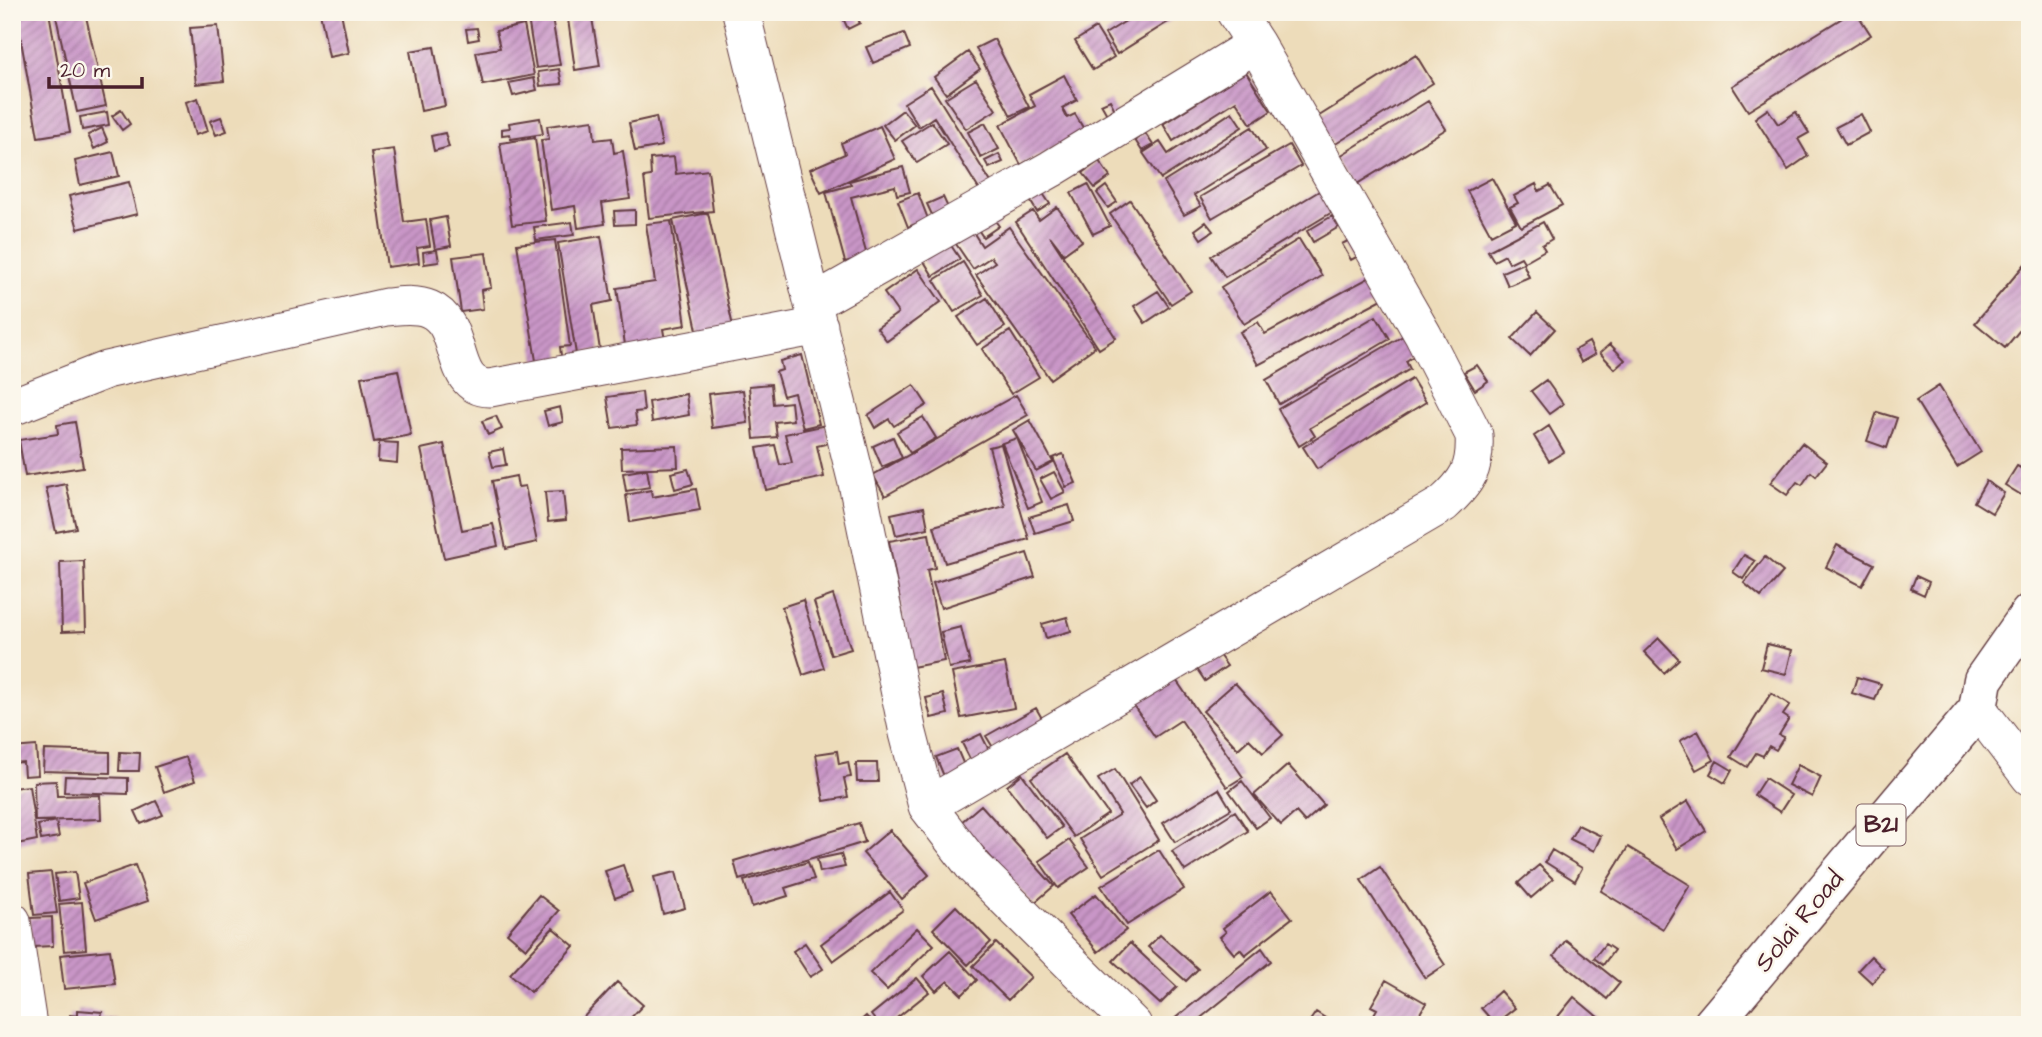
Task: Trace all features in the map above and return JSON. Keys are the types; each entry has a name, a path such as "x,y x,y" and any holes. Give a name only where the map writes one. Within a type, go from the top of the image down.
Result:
{"highway":[{"name":"Solai Road","path":"1712,1025 1981,694 2030,613"}],"street":[{"path":"741,12 857,483 908,733 927,806 974,867 1133,1025"},
{"path":"927,806 1443,504 1461,488 1472,469 1474,435 1423,335 1236,12"},
{"path":"12,407 106,370 386,307 411,305 431,310 446,324 466,378 477,388 490,388 816,315 1256,44"},
{"path":"1981,694 2030,739"},
{"path":"1981,694 2030,777"},
{"path":"12,921 28,1025"}],"building":[{"path":"16,12 49,12 70,132 38,137"},
{"path":"55,12 85,12 106,106 77,112"},
{"path":"320,12 341,12 349,53 329,57"},
{"path":"527,12 551,12 560,65 536,68"},
{"path":"567,12 591,12 600,66 575,70"},
{"path":"840,12 855,12 860,23 848,29"},
{"path":"1140,12 1184,12 1117,54 1105,34"},
{"path":"1856,12 1871,35 1748,111 1732,86"},
{"path":"524,25 534,75 483,85 476,52 500,48 496,31"},
{"path":"218,26 224,81 196,84 190,28"},
{"path":"477,28 479,39 468,41 466,29"},
{"path":"1096,28 1114,57 1093,70 1075,41"},
{"path":"904,33 910,48 873,63 866,47"},
{"path":"994,39 1029,107 1011,116 976,48"},
{"path":"434,47 445,106 421,111 410,51"},
{"path":"968,52 980,69 946,94 934,77"},
{"path":"1416,55 1433,83 1334,145 1316,118"},
{"path":"559,69 562,84 540,86 538,72"},
{"path":"1246,72 1271,111 1251,124 1236,101 1173,141 1163,124"},
{"path":"1064,75 1077,100 1062,108 1067,118 1075,114 1085,131 1021,165 1000,125 1035,106 1029,94"},
{"path":"534,78 537,90 513,96 509,83"},
{"path":"976,79 996,110 966,129 945,98"},
{"path":"931,86 992,184 980,191 934,117 919,127 904,103"},
{"path":"198,98 208,131 195,135 186,102"},
{"path":"1110,100 1117,114 1109,118 1101,104"},
{"path":"1428,101 1446,129 1352,187 1335,159"},
{"path":"1768,109 1778,124 1796,112 1809,133 1798,139 1808,156 1788,170 1755,118"},
{"path":"121,110 130,124 122,130 112,116"},
{"path":"903,110 915,125 895,140 883,125"},
{"path":"107,112 109,125 82,130 80,117"},
{"path":"1232,112 1242,127 1161,179 1143,153 1160,142 1168,154"},
{"path":"1861,114 1870,132 1846,145 1836,127"},
{"path":"221,117 227,131 216,135 210,121"},
{"path":"656,117 662,146 635,151 629,123"},
{"path":"540,118 543,134 511,139 510,134 502,135 502,129 510,128 509,123"},
{"path":"593,120 595,140 612,138 614,153 623,151 630,199 602,203 605,224 578,228 575,206 551,210 541,140 549,139 547,126"},
{"path":"932,122 947,144 917,163 902,141"},
{"path":"985,123 999,149 981,158 968,132"},
{"path":"880,126 895,159 821,193 810,169 845,154 841,143"},
{"path":"1252,127 1266,150 1194,195 1201,206 1184,215 1164,182"},
{"path":"102,128 108,142 94,149 88,135"},
{"path":"445,133 449,147 434,151 431,136"},
{"path":"1145,133 1153,145 1142,151 1135,140"},
{"path":"535,138 546,221 512,225 500,143"},
{"path":"1289,145 1301,166 1212,218 1200,197"},
{"path":"394,149 404,222 426,219 430,246 417,248 419,263 387,267 371,152"},
{"path":"113,152 119,176 80,185 75,161"},
{"path":"999,154 1003,162 989,168 985,161"},
{"path":"674,157 676,174 708,170 713,211 649,218 644,177 651,176 650,159"},
{"path":"1099,161 1110,177 1095,188 1083,173"},
{"path":"903,167 910,192 897,195 895,186 851,197 867,256 845,262 826,192 851,185 849,181"},
{"path":"1492,178 1516,222 1491,235 1467,191"},
{"path":"129,182 137,214 78,229 69,196"},
{"path":"1088,184 1110,226 1093,234 1071,193"},
{"path":"1536,184 1539,191 1550,185 1562,205 1521,227 1510,207 1518,203 1514,196"},
{"path":"1106,186 1117,202 1108,208 1097,193"},
{"path":"1040,189 1050,204 1037,212 1028,197"},
{"path":"1321,190 1334,211 1225,277 1211,256"},
{"path":"918,193 928,219 908,227 898,201"},
{"path":"943,197 949,210 933,217 927,204"},
{"path":"1130,200 1191,291 1171,304 1110,214"},
{"path":"1057,207 1082,241 1064,254 1050,236 1116,338 1099,349 1016,222 1033,211 1039,220"},
{"path":"635,210 635,224 615,225 614,211"},
{"path":"708,213 734,331 699,339 673,220"},
{"path":"991,215 999,226 983,237 975,225"},
{"path":"1332,216 1339,227 1313,242 1307,231"},
{"path":"446,217 451,246 435,249 430,220"},
{"path":"671,221 686,325 663,329 666,346 626,352 617,288 655,282 646,224"},
{"path":"572,222 574,235 536,240 534,227"},
{"path":"1206,222 1213,231 1201,239 1195,230"},
{"path":"1543,222 1552,239 1542,245 1545,250 1524,262 1521,257 1509,263 1505,255 1494,261 1488,251"},
{"path":"1009,227 1095,347 1050,379 976,275 995,262 991,257 973,269 956,244 973,232 982,246"},
{"path":"601,236 612,301 593,305 600,350 576,354 558,243"},
{"path":"1355,237 1364,253 1351,260 1342,244"},
{"path":"1299,239 1322,276 1244,324 1221,287"},
{"path":"555,240 570,346 560,347 562,364 537,367 517,244"},
{"path":"948,241 960,259 933,276 922,258"},
{"path":"437,250 439,262 424,264 423,252"},
{"path":"486,253 491,288 481,290 483,309 461,312 453,257"},
{"path":"2030,258 2030,318 2005,348 1975,323"},
{"path":"963,262 983,295 954,312 934,280"},
{"path":"1523,263 1529,277 1508,286 1502,272"},
{"path":"918,269 941,302 887,341 877,328 898,313 884,293"},
{"path":"1374,275 1386,297 1258,365 1240,332 1258,322 1265,334"},
{"path":"1158,291 1169,307 1145,323 1134,306"},
{"path":"987,298 1005,327 977,345 958,317"},
{"path":"1537,312 1555,329 1530,356 1512,339"},
{"path":"1376,316 1390,339 1279,404 1266,380"},
{"path":"1010,331 1039,377 1011,394 982,349"},
{"path":"1408,333 1420,352 1406,361 1410,369 1310,428 1315,436 1299,446 1278,409"},
{"path":"1589,342 1595,354 1581,362 1575,350"},
{"path":"1610,344 1625,360 1615,369 1600,353"},
{"path":"802,355 819,424 803,428 794,393 783,396 776,372 782,370 780,361"},
{"path":"1477,365 1488,381 1475,390 1464,372"},
{"path":"398,370 411,435 374,442 361,377"},
{"path":"1412,379 1426,402 1317,469 1303,447"},
{"path":"1546,380 1563,404 1549,414 1531,391"},
{"path":"771,384 773,404 791,402 793,420 775,422 777,437 754,439 749,386"},
{"path":"914,385 927,405 894,426 889,419 875,428 868,415"},
{"path":"1939,386 1981,452 1957,467 1916,401"},
{"path":"743,390 748,423 712,428 708,394"},
{"path":"642,392 644,411 635,412 637,425 612,428 607,397"},
{"path":"686,394 689,415 652,422 649,402"},
{"path":"1016,395 1028,415 885,496 873,475"},
{"path":"560,407 563,422 548,426 544,411"},
{"path":"1877,412 1897,418 1887,448 1867,441"},
{"path":"496,416 502,429 488,435 482,421"},
{"path":"923,417 936,438 910,453 897,432"},
{"path":"1030,420 1053,462 1036,471 1013,430"},
{"path":"75,422 83,467 25,476 19,440 58,434 57,425"},
{"path":"826,425 829,443 817,446 824,477 766,490 757,448 775,445 780,465 792,463 785,434"},
{"path":"1549,426 1564,452 1549,461 1534,436"},
{"path":"893,437 902,458 882,467 873,446"},
{"path":"1017,438 1042,502 1028,508 1002,443"},
{"path":"379,442 398,443 397,463 378,461"},
{"path":"1802,443 1827,462 1816,476 1811,472 1802,485 1797,482 1787,495 1770,483"},
{"path":"444,444 462,530 493,524 498,546 444,558 421,449"},
{"path":"1001,444 1029,539 945,563 934,526 1005,506 989,447"},
{"path":"677,446 678,467 622,469 621,448"},
{"path":"503,449 506,465 493,467 489,452"},
{"path":"2030,449 2030,468 2022,464"},
{"path":"1063,454 1076,483 1066,487 1053,458"},
{"path":"2017,466 2030,473 2030,484 2023,496 2005,485"},
{"path":"647,469 650,487 626,491 623,473"},
{"path":"688,469 693,484 675,489 671,473"},
{"path":"1054,472 1065,492 1051,499 1040,479"},
{"path":"516,476 518,487 525,486 537,542 506,549 492,481"},
{"path":"1986,481 2004,493 1992,513 1974,502"},
{"path":"66,484 76,528 56,532 46,488"},
{"path":"696,489 700,510 630,522 626,495 651,490 652,497"},
{"path":"563,491 566,520 548,522 545,492"},
{"path":"1069,505 1074,521 1035,533 1029,517"},
{"path":"924,507 928,528 896,535 891,514"},
{"path":"929,534 935,568 927,570 944,661 912,667 889,541"},
{"path":"1837,545 1874,564 1862,586 1826,567"},
{"path":"1027,553 1035,577 941,608 933,583"},
{"path":"1744,555 1755,561 1743,579 1733,572"},
{"path":"1765,557 1783,572 1761,597 1744,583"},
{"path":"84,561 86,631 62,632 60,562"},
{"path":"1916,576 1929,582 1924,595 1911,589"},
{"path":"833,595 851,649 831,655 814,602"},
{"path":"803,600 824,668 803,675 782,607"},
{"path":"1067,617 1071,631 1046,638 1042,624"},
{"path":"961,627 970,664 949,668 941,632"},
{"path":"1659,638 1679,659 1664,673 1644,652"},
{"path":"1767,644 1792,650 1786,674 1761,668"},
{"path":"1219,655 1227,666 1205,681 1197,669"},
{"path":"1005,663 1014,708 961,718 952,673"},
{"path":"1174,677 1243,777 1227,787 1181,720 1155,737 1133,705"},
{"path":"1857,677 1881,684 1875,700 1852,693"},
{"path":"1235,683 1283,735 1263,753 1249,739 1238,749 1203,711"},
{"path":"1771,693 1790,705 1783,715 1789,719 1779,735 1784,737 1776,750 1769,746 1763,756 1756,753 1747,767 1731,757"},
{"path":"943,694 948,714 931,718 926,698"},
{"path":"1036,708 1048,729 999,757 986,736"},
{"path":"1698,731 1714,760 1696,770 1680,741"},
{"path":"981,734 994,760 975,769 962,743"},
{"path":"36,746 38,775 24,776 23,762 12,763 12,748"},
{"path":"957,749 969,777 948,786 936,757"},
{"path":"44,750 110,752 110,773 43,771"},
{"path":"837,751 839,764 848,762 851,777 844,778 848,797 824,801 816,754"},
{"path":"120,752 140,753 139,771 119,771"},
{"path":"1065,754 1108,814 1074,837 1031,778"},
{"path":"186,757 195,781 164,792 155,767"},
{"path":"1717,761 1732,770 1725,783 1710,774"},
{"path":"856,763 877,763 878,782 857,782"},
{"path":"1288,765 1324,805 1305,822 1296,812 1281,825 1254,795"},
{"path":"1798,765 1821,777 1812,797 1788,785"},
{"path":"1115,769 1159,840 1103,875 1080,839 1120,814 1098,779"},
{"path":"1022,774 1062,827 1047,838 1007,786"},
{"path":"65,776 128,778 128,794 64,792"},
{"path":"1140,777 1156,800 1146,808 1129,785"},
{"path":"1765,778 1791,795 1780,812 1754,795"},
{"path":"56,781 57,796 100,795 101,819 35,821 34,782"},
{"path":"1242,781 1270,818 1256,828 1229,791"},
{"path":"29,786 37,840 17,844 12,788"},
{"path":"1219,789 1231,809 1175,842 1163,823"},
{"path":"156,801 163,815 141,824 135,811"},
{"path":"1688,801 1706,831 1677,849 1659,819"},
{"path":"981,805 1054,886 1033,904 960,823"},
{"path":"1235,811 1248,831 1185,871 1172,851"},
{"path":"56,821 59,837 41,840 38,825"},
{"path":"859,823 865,842 739,880 734,861"},
{"path":"1578,825 1601,836 1594,851 1570,839"},
{"path":"890,830 929,875 902,899 863,853"},
{"path":"1069,840 1089,867 1058,888 1039,861"},
{"path":"1628,847 1690,885 1663,929 1601,891"},
{"path":"1159,850 1184,889 1127,925 1101,886"},
{"path":"1552,850 1582,868 1575,881 1545,862"},
{"path":"841,854 845,867 820,872 817,859"},
{"path":"808,862 814,879 785,888 788,896 752,907 744,881"},
{"path":"135,865 148,901 96,919 83,883"},
{"path":"623,865 632,892 615,898 605,871"},
{"path":"1539,865 1553,879 1531,898 1518,883"},
{"path":"1380,867 1445,965 1425,978 1361,880"},
{"path":"51,872 57,913 34,915 29,874"},
{"path":"75,872 79,898 59,901 55,874"},
{"path":"676,872 685,908 663,914 654,877"},
{"path":"1271,891 1292,918 1245,955 1240,949 1234,954 1220,937 1226,932 1223,928"},
{"path":"890,892 903,910 833,961 821,944"},
{"path":"1096,894 1126,930 1098,952 1068,915"},
{"path":"539,895 559,911 526,949 507,933"},
{"path":"82,902 86,949 64,951 59,904"},
{"path":"956,906 991,942 968,965 933,929"},
{"path":"52,917 53,946 31,947 30,918"},
{"path":"553,928 574,946 531,992 510,974"},
{"path":"917,928 934,945 887,990 870,973"},
{"path":"1160,935 1198,969 1186,981 1148,947"},
{"path":"1566,940 1620,983 1607,999 1554,956"},
{"path":"805,943 823,969 810,977 793,951"},
{"path":"996,943 1031,977 1008,1000 973,966"},
{"path":"1130,943 1177,987 1160,1004 1113,961"},
{"path":"1605,944 1614,950 1603,965 1594,958"},
{"path":"1262,948 1271,961 1192,1025 1176,1025 1173,1020"},
{"path":"110,950 115,984 64,989 60,955"},
{"path":"950,951 977,980 962,995 948,981 936,991 923,976"},
{"path":"1871,956 1884,969 1872,983 1858,970"},
{"path":"917,978 929,992 888,1025 879,1025 871,1015"},
{"path":"1386,980 1426,1003 1413,1025 1368,1025 1377,1009 1371,1006"},
{"path":"617,982 643,1005 624,1025 576,1025"},
{"path":"1500,991 1515,1008 1495,1024 1481,1008"},
{"path":"1574,997 1605,1023 1604,1025 1551,1025"},
{"path":"78,1010 102,1012 101,1018 117,1019 116,1025 69,1025 70,1015 78,1016"},
{"path":"1316,1012 1336,1025 1307,1025"},
{"path":"866,1016 874,1025 858,1023"}]}
